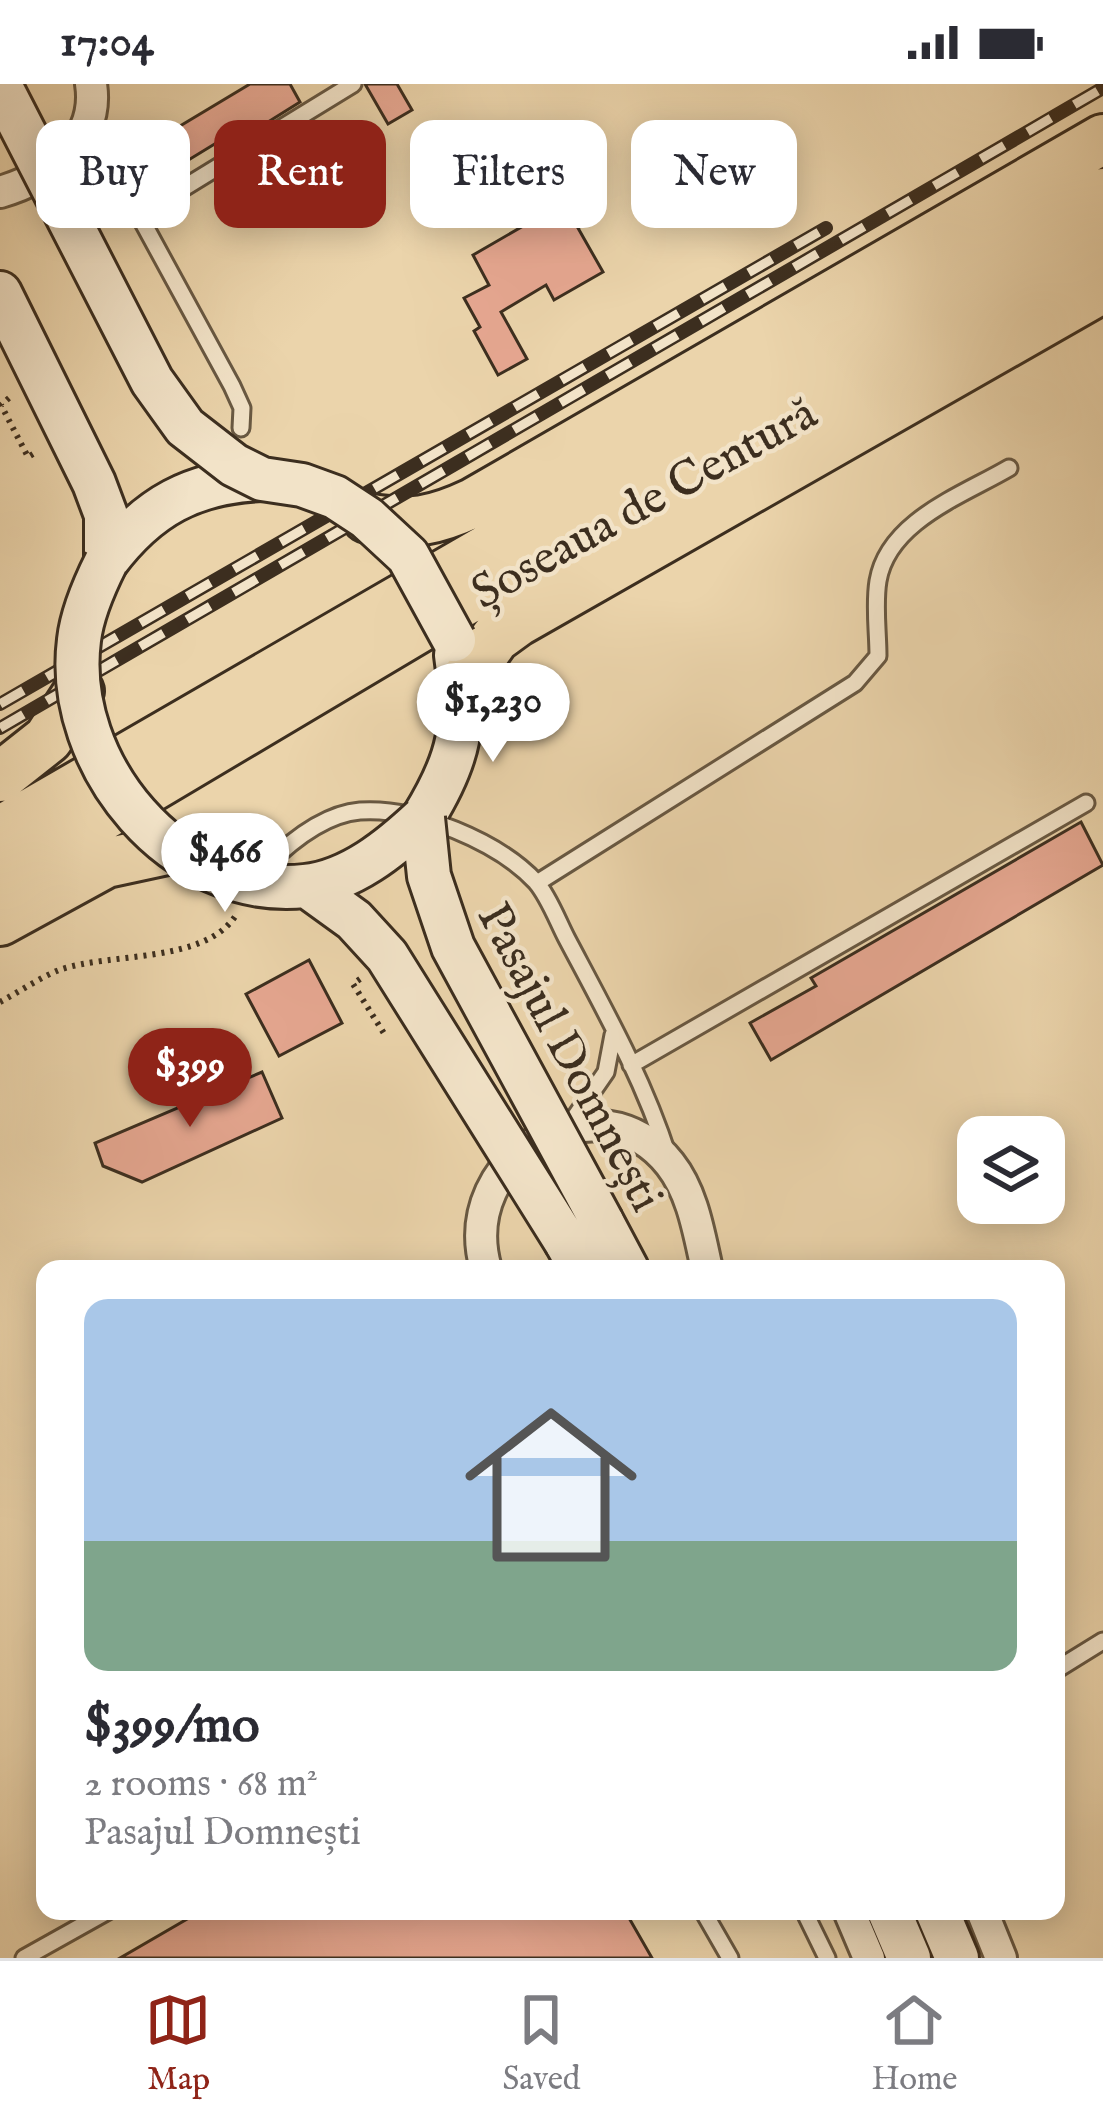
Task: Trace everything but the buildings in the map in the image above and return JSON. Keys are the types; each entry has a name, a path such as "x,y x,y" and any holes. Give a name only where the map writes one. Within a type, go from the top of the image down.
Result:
{"main road":[{"path":"2,89 152,381 185,427 222,457 262,479"},
{"path":"367,518 400,524 429,522 473,502 1103,139"},
{"name":"Șoseaua de Centură","path":"0,831 1103,194"},
{"name":"Șoseaua de Centură","path":"0,877 503,578 1103,239"},
{"path":"461,686 494,638 517,622 1103,288"},
{"path":"0,293 94,484 106,515 106,562"},
{"path":"226,481 302,484 335,497 367,518 408,556 454,640 461,686 459,745 423,818 394,846 356,869 307,886 242,879 208,869 171,849 139,819 92,738 80,692 79,640 92,591 130,530 152,511 226,481"},
{"path":"0,777 48,739 80,692"},
{"name":"Pasajul Domnești","path":"423,818 428,876 453,947 583,1244"},
{"path":"0,921 106,862 171,849"},
{"name":"Pasajul Domnești","path":"307,886 354,920 387,956 583,1244 611,1260"},
{"path":"893,1920 909,1958"},
{"path":"941,1920 957,1958"}],"street":[{"path":"86,120 92,84"},
{"path":"0,192 36,177"},
{"path":"485,1260 480,1228 498,1173 530,1145 566,1130 593,1126 624,1131 670,1165 696,1221 705,1260"},
{"path":"852,1920 868,1958"},
{"path":"986,1920 1001,1958"}],"lane":[{"path":"190,184 353,84"},
{"path":"145,228 232,386 242,408 241,428"},
{"path":"537,883 855,683 878,656 878,584 884,558 908,527 1009,467"},
{"path":"631,1065 1086,803"},
{"path":"266,866 289,843 320,824 358,811 406,815 475,837 537,883 650,1098 670,1165"},
{"path":"566,1130 606,1072 613,1035"},
{"path":"1065,1664 1103,1641"},
{"path":"25,1958 47,1952 95,1920"},
{"path":"709,1920 730,1958"},
{"path":"808,1920 827,1958"}],"path":[{"path":"5,389 10,400 2,405 28,457 42,449"},
{"path":"0,1002 59,970 194,948 231,923 266,866"}],"railway":[{"path":"0,728 1103,88"},
{"path":"0,704 826,228"}]}
